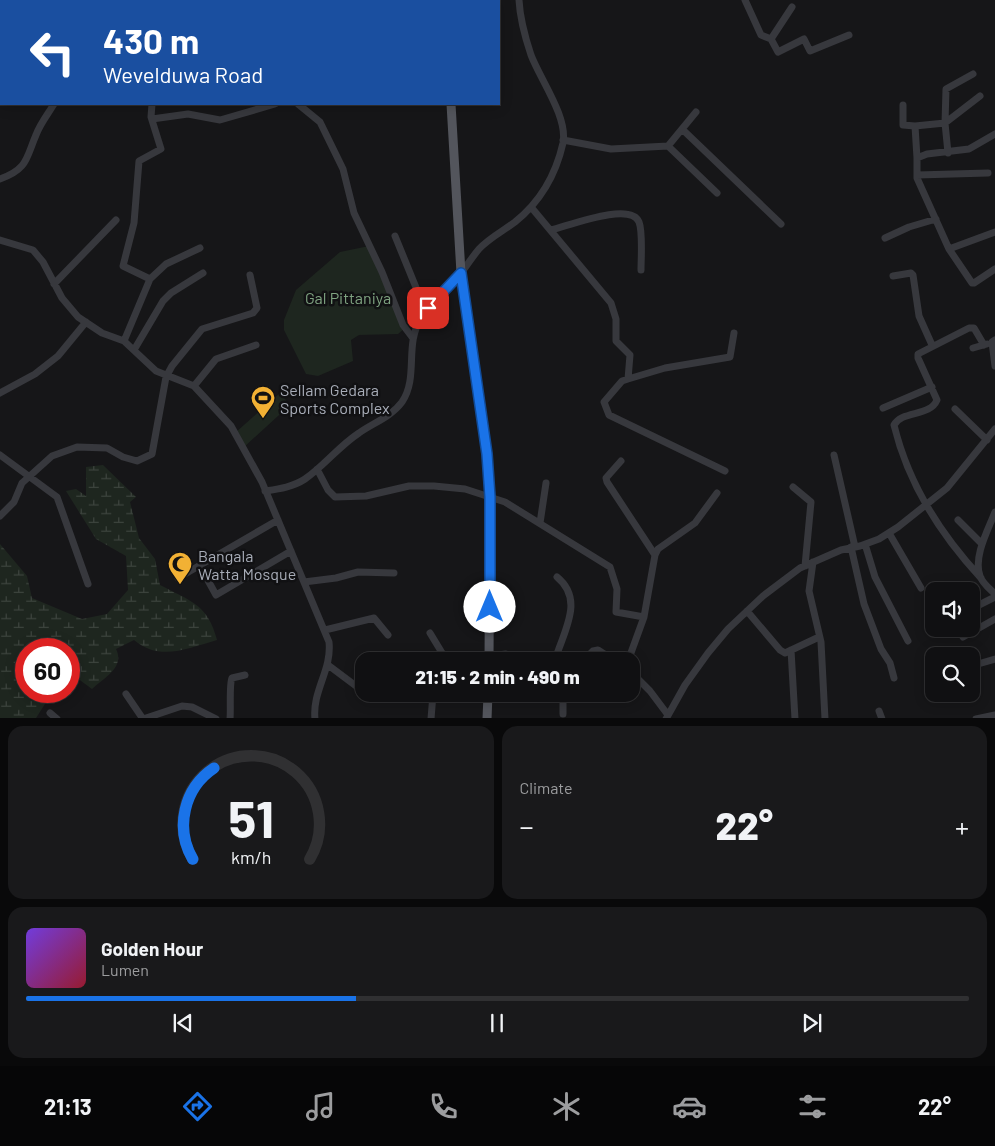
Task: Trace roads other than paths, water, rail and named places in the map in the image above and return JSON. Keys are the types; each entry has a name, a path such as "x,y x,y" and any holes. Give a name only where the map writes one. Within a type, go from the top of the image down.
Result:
{"main road":[{"path":"451,105 461,273 487,454 490,497 489,652"},
{"path":"487,718 488,702"}],"street":[{"path":"265,491 288,487 304,480 358,433 391,413 402,401 408,389 412,337 426,312 461,273 479,249 531,208 538,201 546,186 563,140 563,128 528,46 519,0"},
{"path":"745,0 761,35 771,39 778,52 804,39 810,51 849,35"},
{"path":"771,39 792,7"},
{"path":"948,153 946,88 973,74"},
{"path":"903,105 902,125 915,126 946,123 980,96"},
{"path":"0,178 19,168 25,162 32,151 36,135 53,105"},
{"path":"150,279 123,266 134,223 139,161 159,152 160,149 152,119 152,105"},
{"path":"152,119 188,114 220,120 272,105"},
{"path":"299,105 320,122 343,169 354,213 382,272 403,325 412,337"},
{"path":"668,146 696,112"},
{"path":"915,126 916,175 949,249 972,283 995,269"},
{"path":"682,129 781,224"},
{"path":"917,158 927,154 969,149 995,134"},
{"path":"563,140 611,149 668,146 717,193"},
{"path":"916,175 988,173"},
{"path":"531,208 614,307 616,341 630,355 628,379"},
{"path":"551,230 610,214 628,213 635,216 640,223 641,270"},
{"path":"885,238 936,218"},
{"path":"54,284 116,220"},
{"path":"949,249 995,232"},
{"path":"394,236 426,312"},
{"path":"0,240 33,250 43,262 62,298 78,317 102,333 124,340 156,371 166,377 188,382 194,386 231,426 265,491 325,630 329,650 328,665 314,702 315,718"},
{"path":"124,340 150,279 166,264 200,248"},
{"path":"134,350 163,301 203,273"},
{"path":"893,276 911,273 913,275 920,316 932,345"},
{"path":"0,516 14,502 22,484 52,456 77,447 107,448 123,457 137,460 152,454 166,377 172,366 202,329 253,313 257,308 250,275"},
{"path":"0,393 35,374 58,356 86,322"},
{"path":"980,604 995,595 956,549 926,506 907,467 894,425 898,420 935,404 937,400 918,358 918,354 932,345 973,327 984,345"},
{"path":"724,471 609,415 604,402 622,381 665,368 730,357 734,333"},
{"path":"973,348 994,341 995,366"},
{"path":"194,386 216,359 256,345"},
{"path":"883,408 932,387"},
{"path":"955,409 987,440"},
{"path":"640,681 650,691 667,717 708,653 728,629 774,588 812,562 866,544 889,533 947,488 995,429"},
{"path":"0,455 56,497 88,584"},
{"path":"834,455 864,604 881,649 890,663 894,678"},
{"path":"621,462 606,478 607,482 655,555"},
{"path":"317,469 328,490 335,497 366,496 409,486 434,486 465,489 505,502 610,567 617,589 616,612 644,618"},
{"path":"540,523 546,483"},
{"path":"793,487 811,502 805,566"},
{"path":"631,652 644,618 655,555 658,549 695,523 717,493"},
{"path":"980,578 982,544 995,512"},
{"path":"178,578 278,520"},
{"path":"958,520 982,544"},
{"path":"889,533 921,588"},
{"path":"866,544 875,577 908,641"},
{"path":"200,566 216,596 291,551"},
{"path":"812,562 809,591 819,637 825,718"},
{"path":"304,582 336,578 358,572 394,573"},
{"path":"557,577 568,586 572,605 560,652"},
{"path":"747,612 780,650 785,653 819,637"},
{"path":"325,630 374,618 388,635"},
{"path":"980,627 995,619"},
{"path":"430,633 442,652"},
{"path":"791,650 795,718"},
{"path":"980,663 995,659"},
{"path":"328,665 355,685"},
{"path":"230,718 232,678 245,675"},
{"path":"126,694 143,718 182,706 192,707 216,718"},
{"path":"431,718 432,702"},
{"path":"563,702 563,714"},
{"path":"50,713 57,718"},
{"path":"976,718 995,715"}],"place":[{"name":"Sellam Gedara Sports Complex","path":"263,419"},
{"name":"Bangala Watta Mosque","path":"180,585"}],"park label":[{"name":"Gal Pittaniya","path":"348,297"}]}
